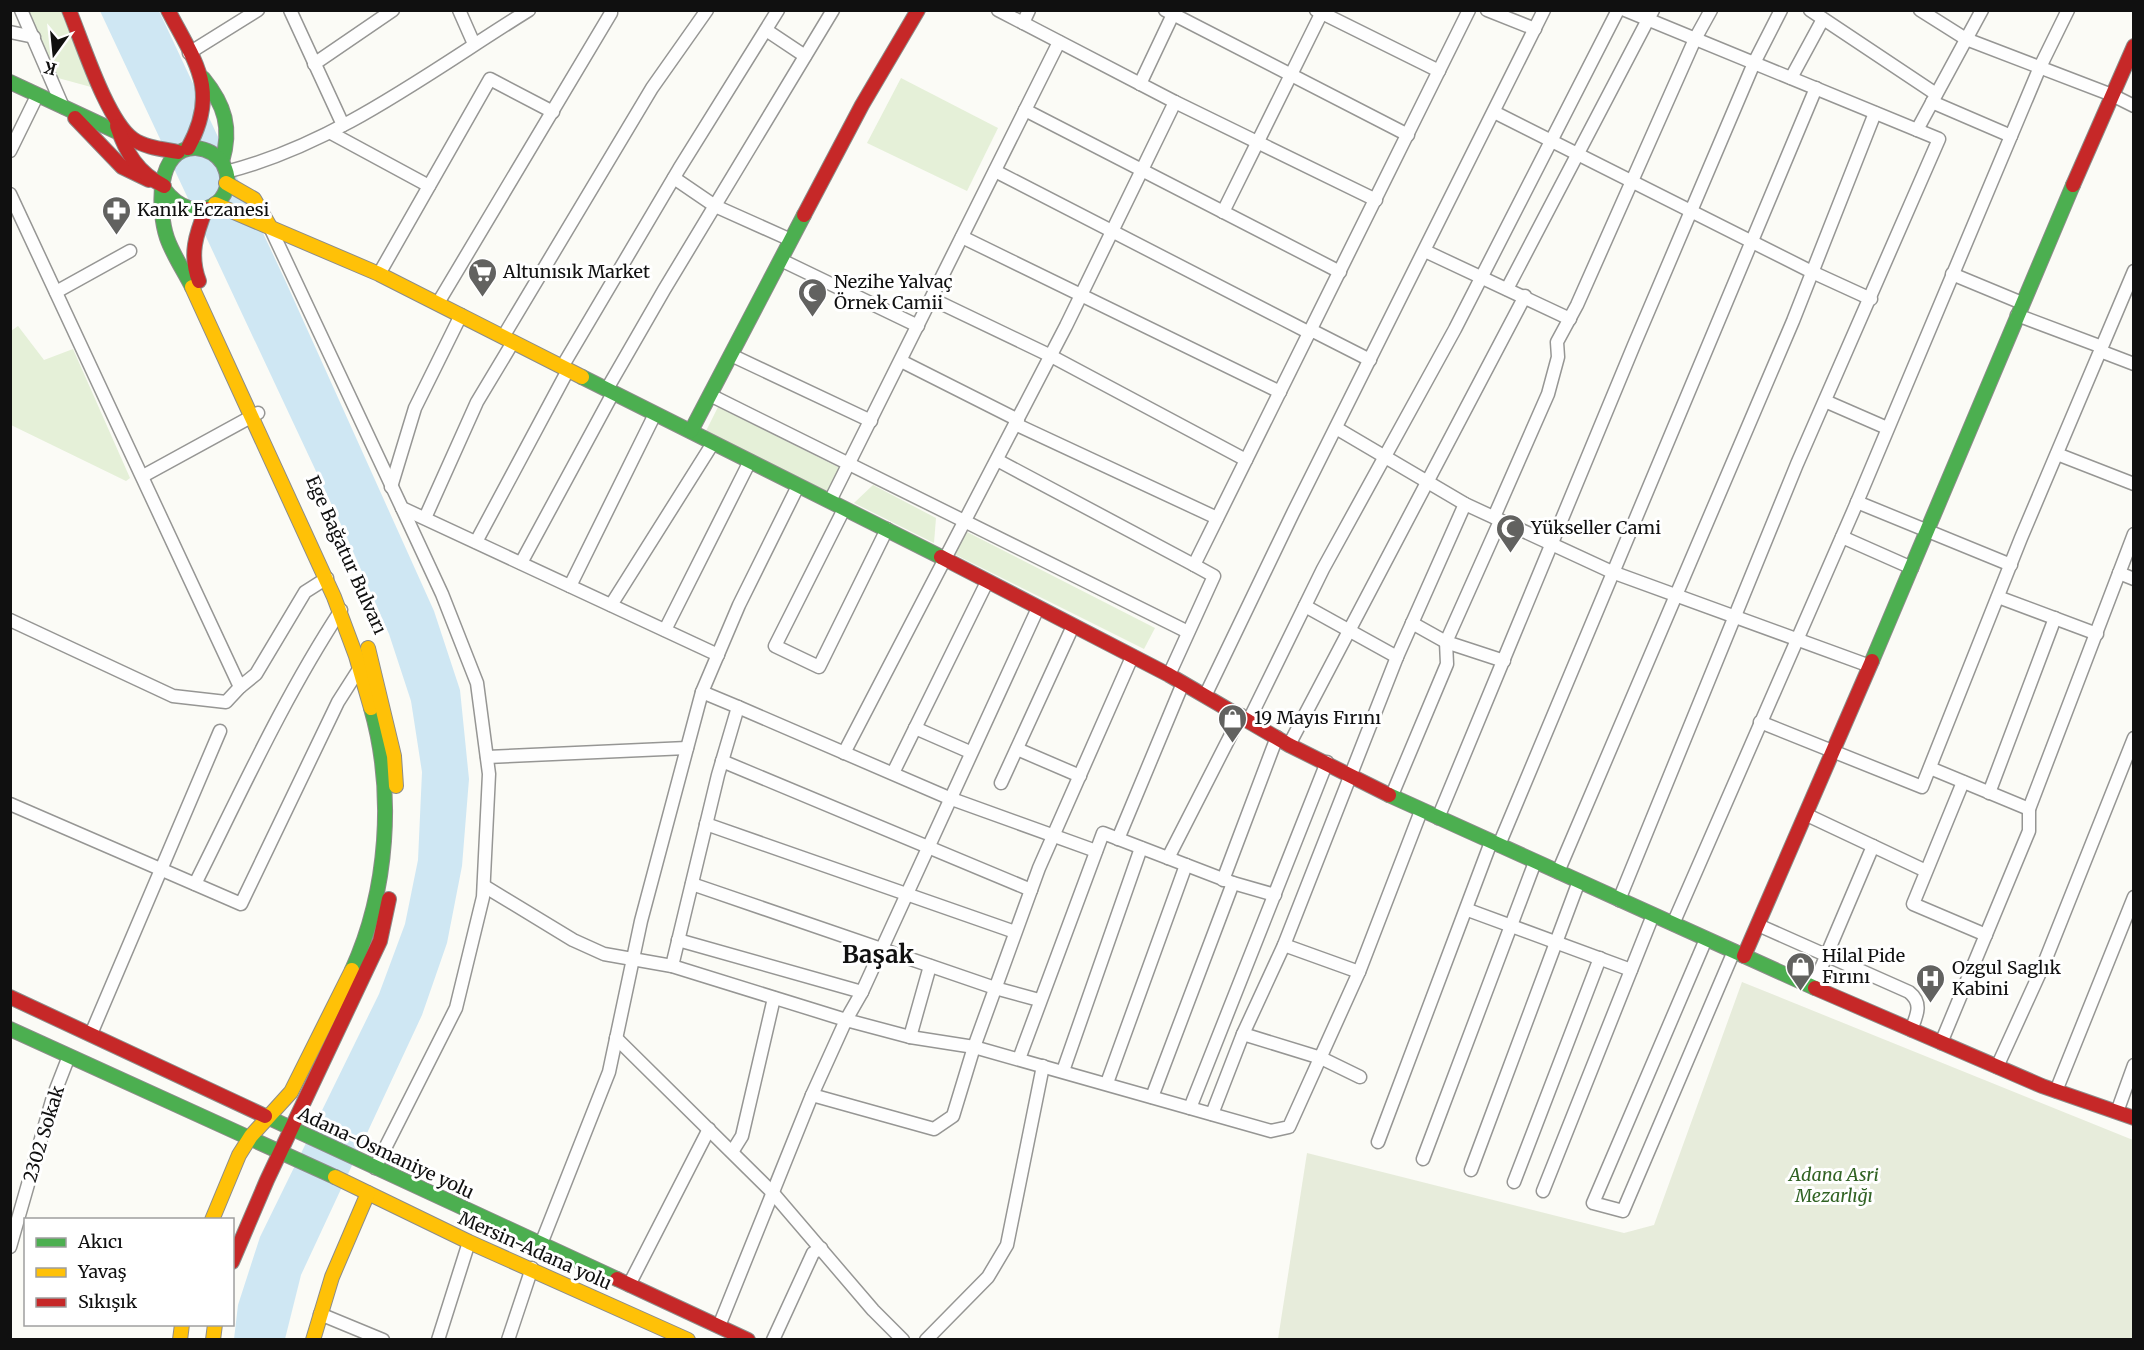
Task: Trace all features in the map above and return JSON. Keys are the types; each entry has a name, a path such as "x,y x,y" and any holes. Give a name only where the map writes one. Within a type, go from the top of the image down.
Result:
{"main road":[{"path":"69,10 125,136 135,166 160,185 169,198 185,210 210,207 269,225 379,274 887,529 1169,675 1283,741 1421,811 1941,1043 2056,1091 2133,1118"},
{"path":"160,185 165,169 183,150 205,118 205,90 201,77 168,10"},
{"path":"691,431 862,105 918,10"},
{"path":"1739,954 1758,925 1835,751 2019,309 2133,46"},
{"path":"201,77 219,100 229,130 222,197 210,207"},
{"path":"10,82 152,147 209,151 225,172 254,199 269,225"},
{"path":"81,116 100,111 107,98"},
{"path":"63,107 122,167 160,185"},
{"name":"Ege Bağatur Bulvarı","path":"160,185 166,236 359,623 369,653 394,756 398,811 393,882 380,941 296,1131 267,1180 234,1257"},
{"name":"Ege Bağatur Bulvarı","path":"210,207 192,244 192,265 341,610 376,725 385,795 384,864 374,910 355,963 285,1102 249,1138 213,1218"},
{"name":"Adana-Osmaniye yolu","path":"10,997 748,1340"},
{"path":"10,1029 368,1193 332,1277 313,1340"},
{"name":"Mersin-Adana yolu","path":"368,1193 469,1242 532,1268 680,1338"}],"street":[{"path":"21,10 63,107"},
{"path":"189,53 258,10"},
{"path":"290,10 343,125"},
{"path":"314,64 393,10"},
{"path":"459,10 474,44"},
{"path":"225,172 262,163 331,133 529,10"},
{"path":"424,519 508,339 652,88 707,10"},
{"path":"476,542 565,368 674,178 777,10"},
{"path":"521,563 610,391 715,206 832,10"},
{"path":"998,10 1175,102 1376,200"},
{"path":"1023,23 1029,10"},
{"path":"1194,565 1468,10"},
{"path":"1487,10 1536,29"},
{"path":"1205,696 1544,10"},
{"path":"1168,858 1481,278 1618,10"},
{"path":"1619,900 1825,401 1939,139 1695,39 1651,15 1625,10"},
{"path":"1392,795 1447,664 1446,642 1548,394 1558,357 1557,342 1570,319 1634,181 1695,39 1711,10"},
{"path":"1438,818 1691,211 1754,63 1781,10"},
{"path":"1810,10 1934,98 2010,136"},
{"path":"1920,10 1966,39 2112,95 2133,106"},
{"path":"1917,130 1982,10"},
{"path":"1673,924 1857,502 2010,136 2068,10"},
{"path":"1223,212 1320,11 1439,71"},
{"path":"1140,84 1171,12 1408,135"},
{"path":"438,303 611,13"},
{"path":"1507,289 1651,15"},
{"path":"1791,78 1823,19"},
{"path":"766,30 805,56"},
{"path":"10,32 34,37"},
{"path":"830,501 1059,42"},
{"path":"379,274 490,78 553,112"},
{"path":"1378,1142 1495,844 1753,243 1816,88"},
{"path":"10,151 38,96"},
{"path":"844,753 1051,356 1175,102"},
{"path":"1025,110 1340,272"},
{"path":"1494,112 1753,243 1870,299"},
{"path":"1557,872 1812,272 1875,113"},
{"path":"331,133 429,186"},
{"path":"995,171 1310,332 1370,360"},
{"path":"674,178 715,206 791,240"},
{"path":"10,194 240,687"},
{"path":"269,225 442,594 477,683 489,774 483,897 456,1008 375,1168"},
{"path":"962,237 1280,392"},
{"path":"56,292 130,251"},
{"path":"1425,251 1570,319"},
{"path":"781,260 918,326"},
{"path":"1952,274 2133,364"},
{"path":"1760,722 1922,787 2011,565 2132,278"},
{"path":"1152,1097 1228,881 1283,741 1348,632 1525,296"},
{"path":"932,299 1051,356 1246,460"},
{"path":"391,487 415,408 461,315"},
{"path":"731,355 871,421"},
{"path":"901,361 1016,422 1217,518"},
{"path":"710,395 1188,632"},
{"path":"1825,401 1887,429"},
{"path":"143,476 256,414"},
{"path":"570,586 654,414"},
{"path":"1336,428 1465,504 1612,572 1870,666"},
{"path":"611,605 713,443"},
{"path":"2057,454 2133,484"},
{"path":"996,460 1214,576 1169,675"},
{"path":"665,630 750,461"},
{"path":"541,1244 609,1072 633,959 702,692 739,605 798,486"},
{"path":"1857,502 2011,565"},
{"path":"1212,1114 1243,1034 1284,945 1397,657 1465,504"},
{"path":"402,508 718,655"},
{"path":"844,509 775,646 819,667 887,529"},
{"path":"1941,1043 2029,831 2029,810 2133,534"},
{"path":"1842,537 1911,568"},
{"path":"2119,573 2133,579"},
{"path":"10,620 173,696 226,702 256,674 305,592 327,578"},
{"path":"893,774 987,582"},
{"path":"1998,597 2097,634"},
{"path":"1305,606 1348,632 1397,657"},
{"path":"719,1326 812,1095 846,1020 862,992 970,752 1038,608"},
{"path":"195,884 253,767 318,646 341,610"},
{"path":"1989,793 2055,618"},
{"path":"1412,623 1446,642 1504,661"},
{"path":"1001,783 1073,626"},
{"path":"10,804 241,904 338,702 369,653"},
{"path":"812,1095 934,1129 953,1116 994,988 1030,890 1132,657"},
{"path":"1118,839 1184,683"},
{"path":"702,692 949,798 1095,851"},
{"path":"672,966 722,761 738,707"},
{"path":"915,728 970,752"},
{"path":"91,1034 159,869 220,731"},
{"path":"1997,1067 2043,966 2133,741"},
{"path":"487,757 687,748"},
{"path":"1017,749 1080,776"},
{"path":"722,761 1030,890"},
{"path":"1190,1108 1327,762"},
{"path":"1930,768 2029,810"},
{"path":"1964,782 1913,904 1986,935"},
{"path":"484,886 587,947 604,954 672,966 846,1020 910,1036 974,1047 1271,1131 1285,1129 1291,1125 1359,972 1421,811"},
{"path":"1806,815 1926,871"},
{"path":"706,824 1015,932"},
{"path":"1019,1059 1102,832 1228,881 1275,895"},
{"path":"1813,987 1873,846"},
{"path":"1063,1071 1141,848"},
{"path":"1423,1160 1535,862"},
{"path":"1107,1083 1186,865"},
{"path":"1471,1170 1579,882"},
{"path":"692,884 994,988 1039,1000"},
{"path":"2056,1091 2133,897"},
{"path":"1468,910 1512,924 1631,970"},
{"path":"1543,1191 1653,915"},
{"path":"1758,925 1912,995 1917,1002 1918,1011 1911,1030"},
{"path":"1706,939 1593,1203 1623,1211 1739,954"},
{"path":"678,940 862,992"},
{"path":"1284,945 1359,972"},
{"path":"1514,1182 1600,958"},
{"path":"910,1036 930,966"},
{"path":"732,1152 742,1136 774,998"},
{"path":"1243,1034 1321,1058 1360,1077"},
{"path":"616,1038 772,1192 873,1310 903,1340"},
{"name":"2302 Sokak","path":"10,1246 53,1097 69,1056"},
{"path":"2117,1112 2133,1065"},
{"path":"926,1340 988,1277 1007,1245 1043,1066"},
{"path":"629,1285 709,1129"},
{"path":"438,1340 469,1242"},
{"path":"773,1340 813,1253 821,1248"},
{"path":"508,1340 532,1268"},
{"path":"320,1314 384,1340"}],"green space":[{"path":"27,11 61,11 91,87 58,78"},
{"path":"901,78 998,128 967,191 867,143"},
{"path":"18,326 44,360 73,349 130,478 126,481 11,425 11,331"},
{"path":"718,407 842,469 830,493 706,431"},
{"path":"873,485 936,518 934,543 854,503"},
{"path":"965,531 1155,628 1144,649 954,554"},
{"name":"Adana Asri Mezarlığı","path":"1742,982 2133,1140 2133,1339 1278,1339 1307,1153 1624,1233 1654,1225"}],"water":[{"path":"100,11 159,11 285,280 434,611 460,690 469,779 462,866 447,943 422,1015 301,1275 285,1339 234,1339 238,1305 260,1237 379,994 405,924 418,860 422,772 411,701 389,634 345,533"}],"traffic: fast":[{"path":"203,78 217,98 225,117 226,138 222,162"},
{"path":"10,82 128,137"},
{"path":"164,189 177,202 189,208 202,209 213,206 221,199 226,189 227,177 223,164 218,157 196,148 183,150 173,158 166,169 161,197 164,226 172,251 192,287"},
{"path":"1872,661 2073,185"},
{"path":"691,431 804,215"},
{"path":"582,377 941,557"},
{"path":"352,970 374,908 384,841 383,773 379,740 371,708"},
{"path":"1389,795 1815,988"},
{"path":"10,1029 335,1177"},
{"path":"265,1116 617,1279"}],"traffic: slow":[{"path":"226,183 254,199 269,225"},
{"path":"215,204 379,274 582,377"},
{"path":"192,287 334,597 356,656 371,708"},
{"path":"368,648 394,756 396,786"},
{"path":"213,1218 239,1155 251,1136 291,1092 352,970"},
{"path":"335,1177 469,1242 688,1340"},
{"path":"313,1340 332,1277 368,1193"},
{"path":"180,1340 182,1326"},
{"path":"213,1340 215,1326"}],"traffic: jam":[{"path":"69,10 105,98 123,130 143,144 178,152"},
{"path":"168,10 195,61 203,93 197,128 188,148"},
{"path":"804,215 862,105 918,10"},
{"path":"2073,185 2134,46"},
{"path":"75,118 122,167 149,180"},
{"path":"117,126 124,145 134,161 147,175 164,186"},
{"path":"199,281 194,253 199,227 206,209"},
{"path":"941,557 1169,675 1289,745 1389,795"},
{"path":"1744,956 1872,661"},
{"path":"234,1257 267,1180 380,941 389,899"},
{"path":"1815,988 2042,1086 2134,1118"},
{"path":"10,997 265,1116"},
{"path":"617,1279 748,1340"}],"place":[{"name":"Kanık Eczanesi","path":"116,236"},
{"name":"Altunısık Market","path":"482,298"},
{"name":"Nezihe Yalvaç Örnek Camii","path":"813,318"},
{"name":"Yükseller Cami","path":"1510,554"},
{"name":"19 Mayıs Fırını","path":"1233,744"},
{"name":"Hilal Pide Fırını","path":"1801,992"},
{"name":"Ozgul Saglık Kabini","path":"1931,1004"}],"district":[{"name":"Başak","path":"878,955"}]}
